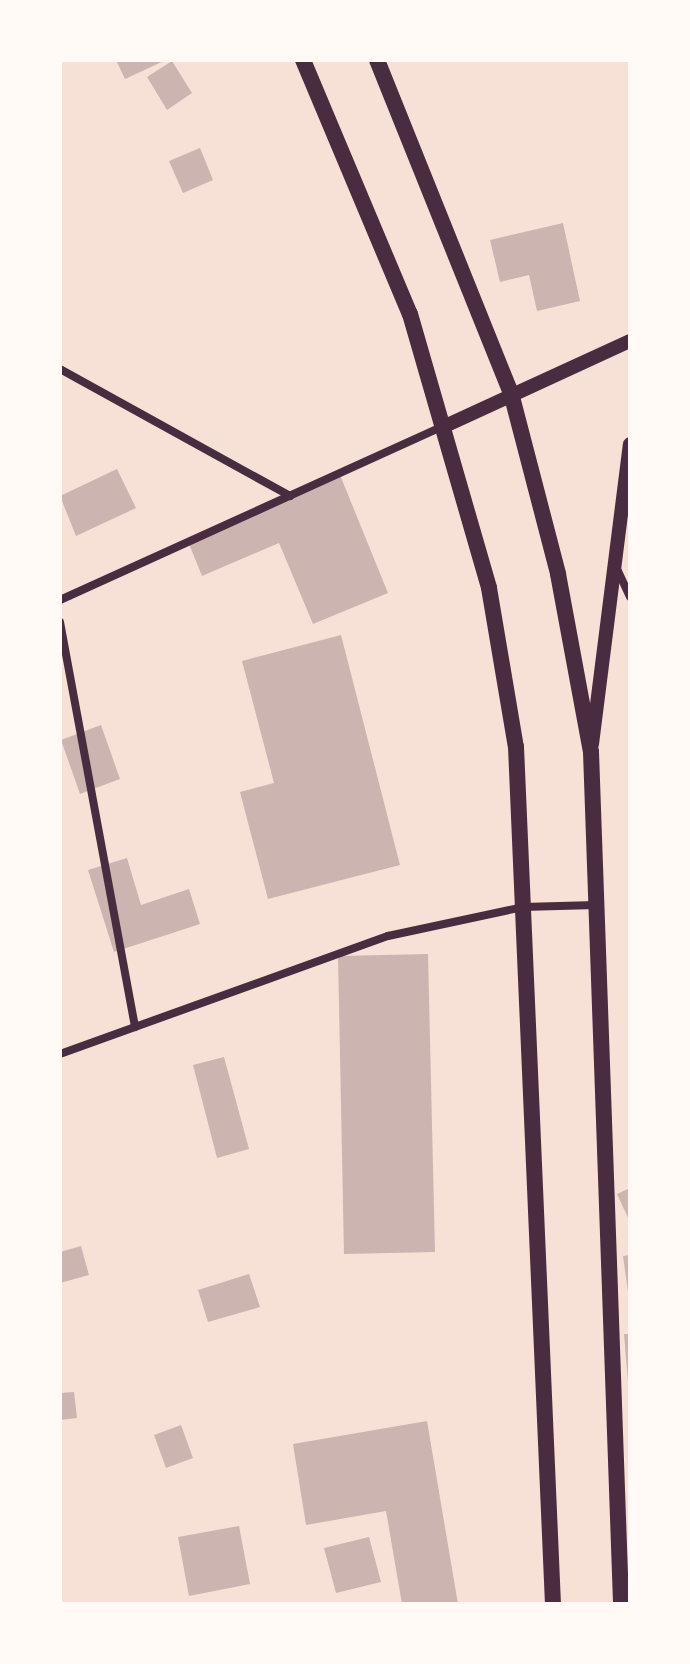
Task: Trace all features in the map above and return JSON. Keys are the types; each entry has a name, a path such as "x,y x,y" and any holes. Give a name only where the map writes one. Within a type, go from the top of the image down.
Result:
{"main road":[{"path":"303,60 410,314 445,426 489,588 516,747 553,1604"},
{"path":"377,60 511,393 558,574 591,752 621,1604"}],"street":[{"path":"60,600 630,341"},
{"path":"60,369 290,496"},
{"path":"591,752 630,444"},
{"path":"615,565 630,597"},
{"path":"60,622 135,1027"},
{"path":"60,1054 388,936 523,907 597,905"}],"building":[{"path":"116,60 166,60 125,79"},
{"path":"172,61 192,93 167,110 147,77"},
{"path":"200,148 213,180 183,193 169,161"},
{"path":"563,223 580,301 537,311 529,275 500,282 490,240"},
{"path":"117,469 136,508 76,536 60,496"},
{"path":"340,475 388,593 313,624 279,543 202,576 187,539"},
{"path":"341,635 400,865 268,899 240,792 274,783 242,661"},
{"path":"101,725 120,779 80,794 61,740"},
{"path":"127,858 141,905 189,889 200,924 114,952 88,870"},
{"path":"428,954 435,1252 344,1254 338,956"},
{"path":"224,1057 249,1149 217,1158 193,1065"},
{"path":"630,1188 630,1222 617,1194"},
{"path":"81,1246 89,1275 60,1283 60,1252"},
{"path":"630,1255 630,1292 628,1292 623,1256"},
{"path":"249,1274 260,1307 208,1322 198,1290"},
{"path":"624,1334 630,1334 630,1382 628,1382"},
{"path":"74,1392 77,1418 60,1420 60,1393"},
{"path":"427,1421 458,1604 402,1604 386,1511 306,1525 293,1444"},
{"path":"181,1425 193,1458 166,1468 154,1435"},
{"path":"239,1526 250,1584 189,1596 178,1537"},
{"path":"369,1537 381,1582 336,1593 324,1548"}]}
